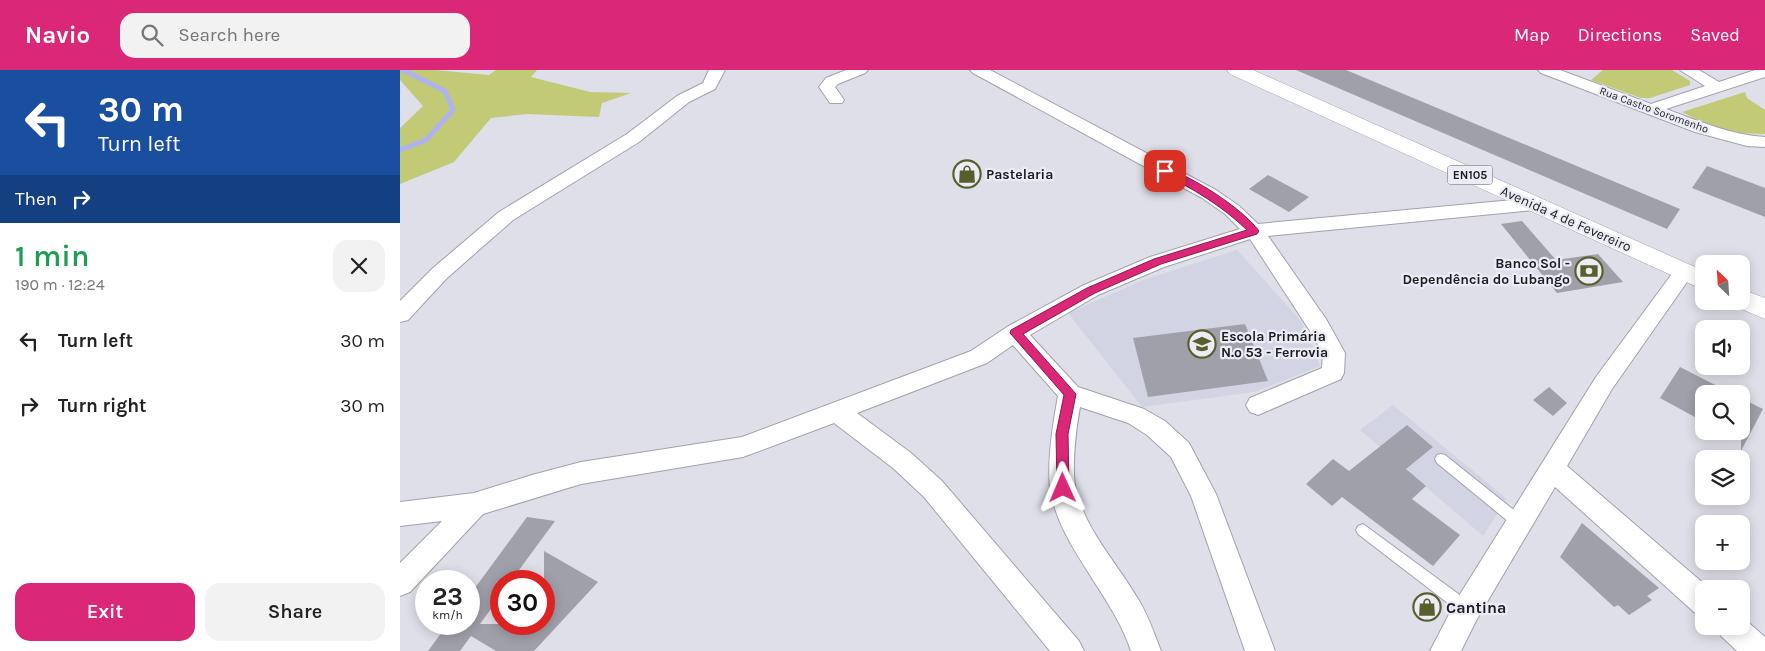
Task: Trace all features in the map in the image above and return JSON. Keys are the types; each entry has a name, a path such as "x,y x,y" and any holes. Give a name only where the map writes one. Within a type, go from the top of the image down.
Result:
{"main road":[{"name":"Avenida 4 de Fevereiro","path":"1237,70 1532,204 1695,273"},
{"name":"Avenida 4 de Fevereiro","path":"1259,70 1695,273"},
{"path":"1750,288 1765,294"},
{"path":"1750,302 1765,309"}],"street":[{"path":"400,314 440,273 506,216 633,138 683,99 709,86 717,70"},
{"path":"836,100 827,86 832,81 860,70"},
{"path":"978,70 1209,194 1232,210 1254,231 1318,325 1334,353 1332,373 1258,405"},
{"name":"Rua Castro Soromenho","path":"1546,70 1726,136 1747,141 1765,142"},
{"path":"1688,70 1720,88"},
{"path":"1651,109 1765,72"},
{"path":"400,514 474,505 532,486 581,473 743,447 979,356 1015,333 1091,290 1149,265 1254,231 1532,204"},
{"path":"1445,651 1467,609 1604,383 1695,276"},
{"path":"1015,333 1070,394 1136,416 1156,428 1180,450 1203,494 1260,651"},
{"path":"1070,394 1062,434 1063,488 1076,526 1116,587 1141,632 1146,651"},
{"path":"836,411 910,468 950,507 958,521 1069,651"},
{"path":"1553,469 1695,594"},
{"path":"400,583 474,505"},
{"path":"1741,635 1759,651"}],"lane":[{"path":"1441,459 1520,523"},
{"path":"1363,530 1467,609"}],"shaded area":[{"name":"Escola Primária N.º 53 - Ferrovia","path":"1237,250 1302,322 1320,366 1254,392 1142,407 1068,313 1146,279"},
{"path":"1393,405 1507,499 1483,536 1360,430"}],"green space":[{"path":"400,70 435,70 489,75 496,70 537,70 531,77 590,92 631,93 602,103 599,117 527,114 491,118 454,162 400,184 400,128 423,106 400,80"},
{"path":"1603,70 1672,70 1690,81 1690,85 1650,98 1641,98 1591,80"},
{"path":"1745,92 1747,98 1765,110 1765,134 1743,133 1722,129 1682,112"}],"building":[{"path":"1296,70 1346,70 1680,209 1667,229"},
{"path":"1707,166 1765,188 1765,217 1692,188"},
{"path":"1268,175 1309,197 1289,212 1249,189"},
{"path":"1522,221 1556,260 1598,254 1623,282 1557,293 1501,224"},
{"path":"1245,324 1268,381 1148,397 1133,338"},
{"path":"1680,367 1715,385 1695,385 1695,417 1660,398"},
{"path":"1549,387 1567,403 1553,416 1533,400"},
{"path":"1750,402 1763,409 1750,434"},
{"path":"1407,425 1433,447 1406,469 1426,486 1412,499 1460,535 1433,566 1342,497 1332,506 1306,484 1333,459 1349,471"},
{"path":"1741,440 1747,440 1742,450"},
{"path":"527,517 555,521 519,570 490,570 490,610 480,624 480,581"},
{"path":"1582,523 1659,588 1647,596 1652,600 1629,615 1618,605 1614,607 1560,557"},
{"path":"544,551 598,582 555,628 555,570 544,570"},
{"path":"480,624 490,624 490,635 549,635 534,651 496,651 471,636 460,651 428,651 440,635 480,635"}],"waterway":[{"path":"400,150 426,140 453,110 445,91 403,70"}],"place":[{"name":"Pastelaria","path":"967,174"},
{"name":"Banco Sol - Dependência do Lubango","path":"1589,271"},
{"name":"Escola Primária N.º 53 - Ferrovia","path":"1202,344"},
{"name":"Cantina","path":"1427,607"}],"route":[{"path":"1063,488 1062,434 1070,394 1015,333 1091,290 1157,262 1254,231 1232,210 1209,194 1165,171"}]}
